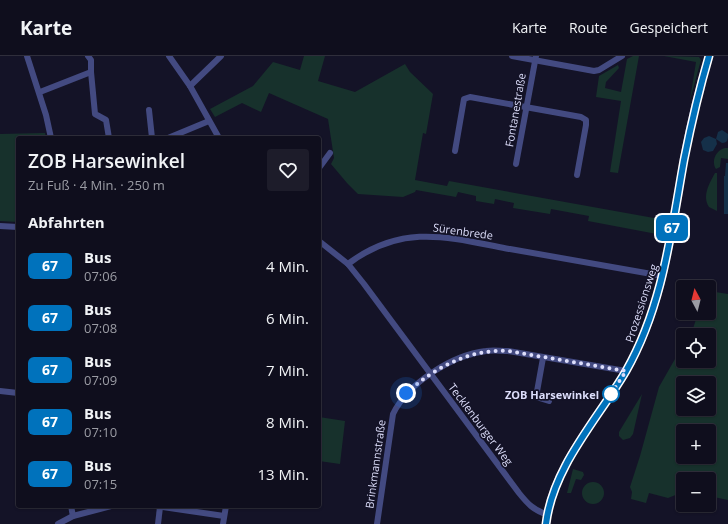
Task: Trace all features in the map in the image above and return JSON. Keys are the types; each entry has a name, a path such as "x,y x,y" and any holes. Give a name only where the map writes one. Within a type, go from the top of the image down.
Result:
{"street":[{"path":"27,56 40,92 51,136"},
{"path":"88,56 91,60 95,114 106,120 109,136"},
{"path":"169,56 190,86 218,136"},
{"path":"190,86 221,56"},
{"path":"512,56 535,58 594,71 599,70 622,56"},
{"name":"Prozessionsweg","path":"547,514 564,467 626,371 642,339 663,276 687,146 709,56"},
{"name":"Fontanestraße","path":"516,164 535,58"},
{"path":"40,92 91,72"},
{"path":"455,151 464,98 470,97 581,117 586,120 577,175"},
{"path":"149,110 152,136"},
{"path":"173,136 209,121"},
{"path":"321,165 330,153"},
{"path":"0,226 16,227"},
{"name":"Sürenbrede","path":"348,264 358,256 380,246 399,240 418,236 447,237 663,276"},
{"name":"Tecklenburger Weg","path":"321,242 340,256 364,284 519,493 530,505 542,513 547,514"},
{"name":"Brinkmannstraße","path":"377,524 393,414 398,403 406,393 439,368 485,351 508,351 626,371"},
{"path":"543,358 536,397 550,401"},
{"path":"0,391 16,393"},
{"path":"72,508 74,516"},
{"path":"58,524 74,516 104,508"},
{"path":"158,524 160,508"},
{"path":"173,508 224,516"},
{"path":"223,524 226,508"},
{"path":"546,524 547,514"}],"green space":[{"path":"304,56 325,56 318,81 355,92 405,64 410,72 433,94 426,134 423,133 415,180 447,186 449,181 665,220 662,235 588,221 589,216 551,209 550,214 513,208 514,203 495,199 494,204 476,201 476,196 458,192 456,197 416,190 415,192 403,197 358,194 331,164 334,158 328,119 269,93 261,112 242,103 215,117 210,109 253,86 273,62 300,70"},
{"path":"633,56 639,56 618,173 610,172 621,101 596,97 599,76 618,65 619,68 606,82 605,88 621,92 627,59"},
{"path":"664,56 699,57 701,60 690,100 696,62"},
{"path":"45,133 46,136 16,136 16,222 0,221 0,134"},
{"path":"728,148 728,159 721,158 720,167 716,169 714,163 715,156 719,151"},
{"path":"715,173 717,173 717,211 709,207 706,199 707,190"},
{"path":"716,292 728,294 728,500 716,497 716,472 676,472 676,495 668,498 649,493 646,503 631,499 632,492 630,487 659,387 675,359 676,368 716,368 716,328 693,328 696,320 716,320"},
{"path":"642,394 633,434 630,438 623,440 619,436 619,432"},
{"path":"321,417 345,421 340,464 321,461"},
{"path":"573,469 583,472 584,475 581,480 576,479 571,493 567,493"},
{"path":"593,482 601,485 604,493 601,501 593,504 585,501 582,493 585,485"}],"water":[{"path":"722,130 728,134 728,139 725,142 722,143 716,139 718,132"},
{"path":"709,136 716,139 717,144 713,151 708,152 703,150 701,142 704,138"},
{"path":"726,163 728,163 728,214 724,214 724,176"}],"bus line":[{"name":"67","path":"546,524 547,514 564,467 620,382 634,357 646,329 666,265 687,146 709,56"}],"place":[{"name":"ZOB Harsewinkel","path":"611,394"}],"route":[{"path":"406,393 439,368 476,353 496,350 626,371 611,394"}]}
